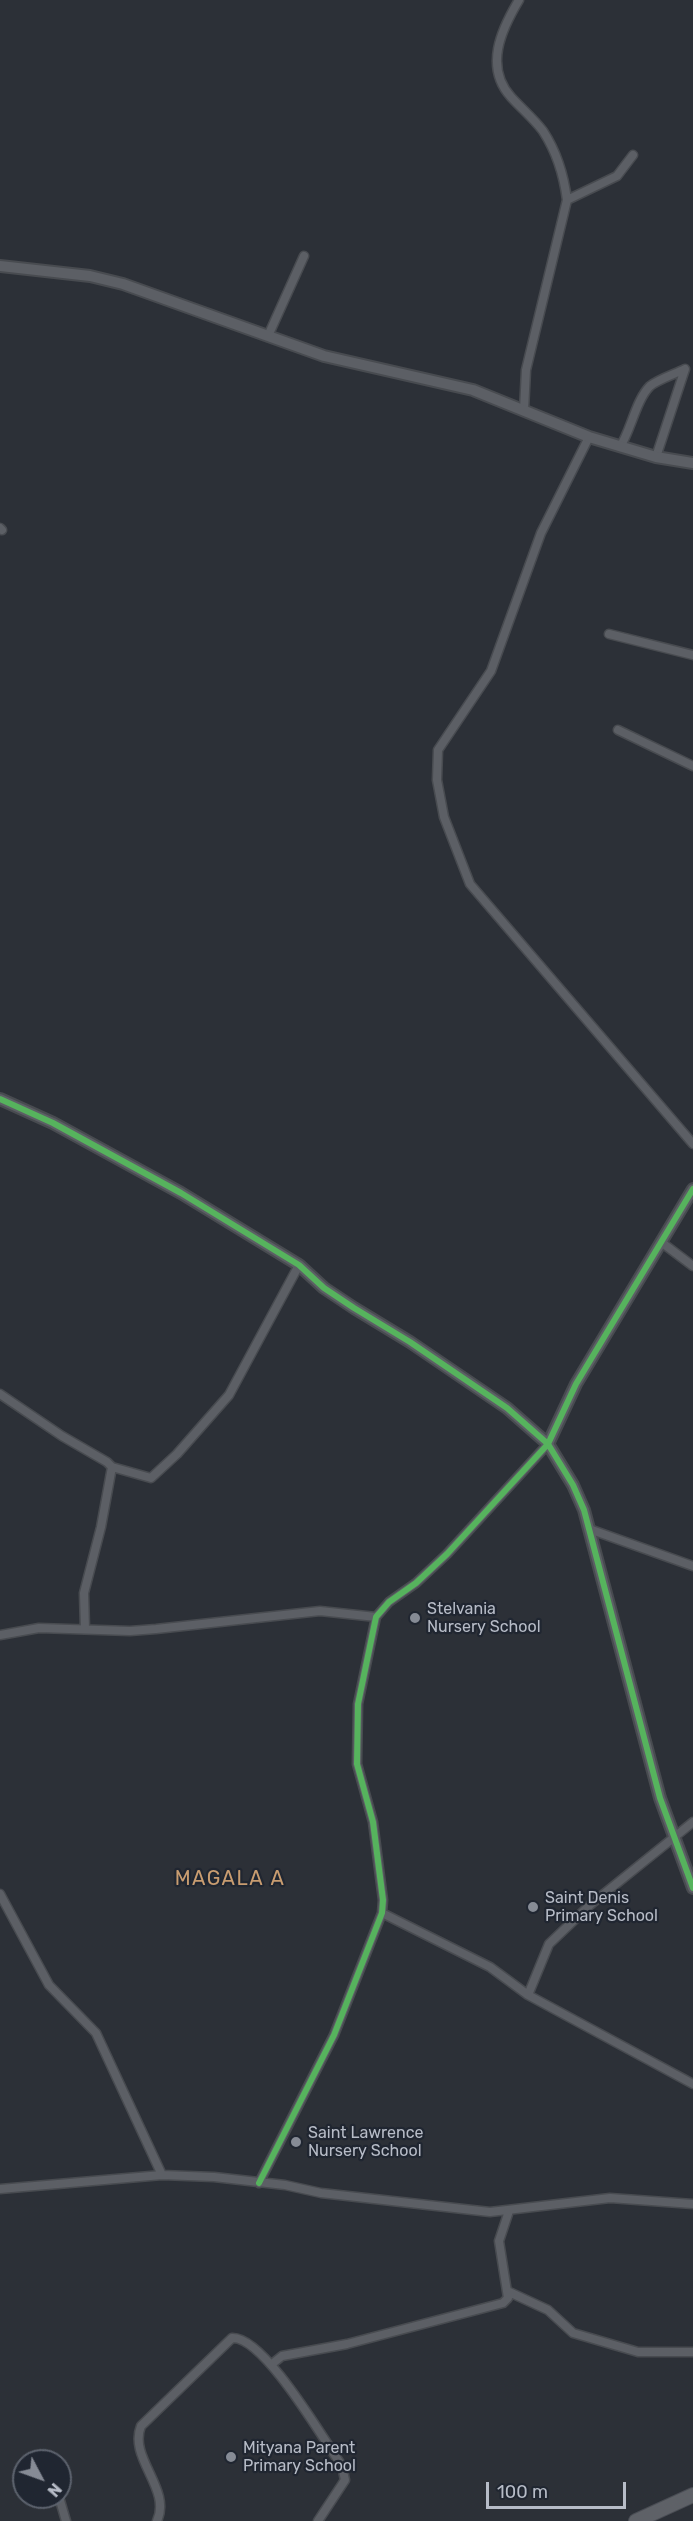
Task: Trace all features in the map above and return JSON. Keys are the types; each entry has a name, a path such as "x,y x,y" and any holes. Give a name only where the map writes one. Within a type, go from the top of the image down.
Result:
{"main road":[{"path":"636,2521 657,2516 693,2495"}],"street":[{"path":"519,0 504,25 496,53 501,83 543,131 564,175 567,200 526,370 524,410"},
{"path":"567,200 616,176 633,155"},
{"path":"268,336 304,256"},
{"path":"0,266 90,276 123,284 346,362 382,368 473,390 589,437 656,457 693,463"},
{"path":"620,447 650,387 685,369 656,457"},
{"path":"589,437 541,533 491,671 438,750 437,780 444,817 470,884 693,1144"},
{"path":"609,634 693,655"},
{"path":"618,730 693,766"},
{"path":"0,1099 53,1123 181,1193 299,1265 324,1287 354,1308 410,1342 507,1408 548,1444 573,1485 584,1510 660,1798 693,1888"},
{"path":"259,2183 334,2035 382,1913 383,1900 373,1822 357,1764 356,1737 358,1704 375,1617 389,1602 416,1583 447,1554 548,1444 576,1383 693,1189"},
{"path":"662,1242 693,1266"},
{"path":"0,1394 112,1467 152,1478 177,1454 229,1395 299,1265"},
{"path":"85,1629 84,1593 101,1527 112,1467"},
{"path":"589,1529 693,1566"},
{"path":"0,1635 39,1628 156,1629 320,1611 375,1617"},
{"path":"528,1995 549,1944 590,1905 693,1822"},
{"path":"0,1894 49,1984 96,2033 162,2175"},
{"path":"382,1913 490,1967 528,1995 693,2084"},
{"path":"0,2189 162,2175 214,2177 457,2210 509,2211 610,2198 693,2204"},
{"path":"272,2364 282,2356 346,2344 498,2305 508,2298 500,2241 509,2211"},
{"path":"507,2291 548,2310 573,2332 638,2352 693,2352"},
{"path":"157,2521 161,2502 136,2436 141,2426 232,2338 240,2338 256,2347 272,2364 342,2466 345,2480 318,2521"}],"cycle path":[{"path":"0,1099 53,1123 181,1193 299,1265 324,1288 410,1342 507,1408 548,1444 573,1485 584,1510 660,1798 693,1888"},
{"path":"259,2183 334,2035 382,1913 383,1900 373,1822 357,1764 358,1704 376,1617 389,1602 416,1583 447,1554 548,1444 576,1384 693,1189"}],"place":[{"name":"Stelvania Nursery School","path":"415,1618"},
{"name":"Saint Denis Primary School","path":"533,1907"},
{"name":"Saint Lawrence Nursery School","path":"296,2142"},
{"name":"Mityana Parent Primary School","path":"231,2457"}],"district":[{"name":"MAGALA A","path":"230,1879"}]}
